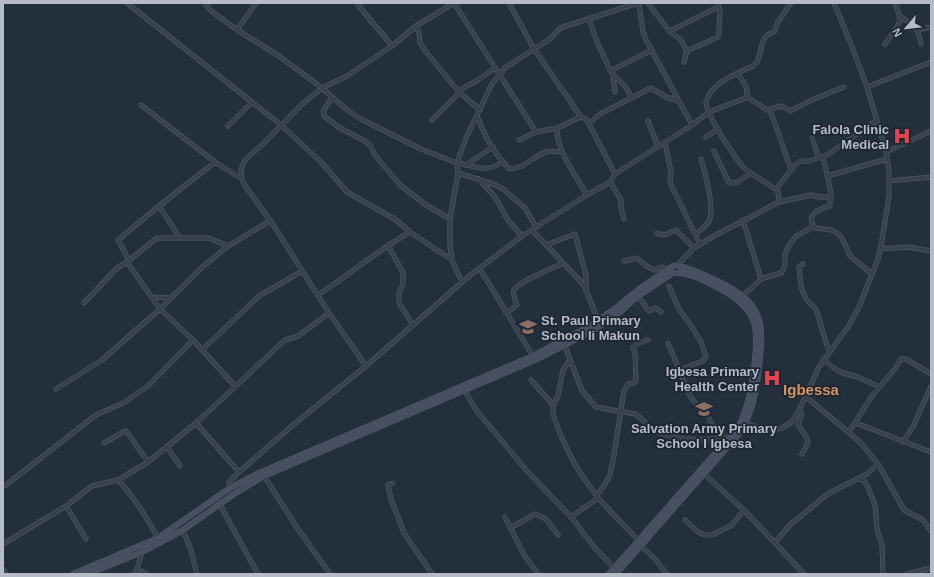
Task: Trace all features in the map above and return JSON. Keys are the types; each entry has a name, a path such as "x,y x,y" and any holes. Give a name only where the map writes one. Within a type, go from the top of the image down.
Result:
{"street":[{"path":"127,3 281,125 322,163 348,192 396,220 410,232 452,260"},
{"path":"205,3 210,10 237,30 279,56 322,88 347,110 361,119 421,149 456,163 476,167 493,167 502,162"},
{"path":"237,30 256,3"},
{"path":"357,3 365,15 380,30 392,46"},
{"path":"366,366 328,312 270,221 250,194 242,179 241,170 246,160 301,105 322,88 347,76 392,46 416,26 454,3 536,132"},
{"path":"509,3 534,49 581,117 586,119 615,174"},
{"path":"462,282 452,260 450,246 450,219 458,174 456,163 487,93 499,74 506,67 550,39 560,28 638,3 645,37 692,125"},
{"path":"648,3 670,31 680,38 687,51 684,62"},
{"path":"780,202 779,193 776,189 742,166 731,152 709,112 707,99 712,90 737,74 752,67 756,63 763,40 766,36 774,32 778,22 791,3"},
{"path":"746,423 762,429 772,430 790,424 799,410 818,366 848,327 859,307 880,249 888,209 889,181 886,152 867,87 834,3"},
{"path":"885,44 900,22 900,16 896,3"},
{"path":"670,31 718,5 720,10 718,37 687,51"},
{"path":"900,16 912,24 917,30 921,44"},
{"path":"589,19 597,42 611,73 615,92"},
{"path":"416,26 419,33 419,41 423,48 459,91 480,110"},
{"path":"917,30 931,27"},
{"path":"611,73 652,50"},
{"path":"867,87 931,62"},
{"path":"432,120 459,91 495,68"},
{"path":"611,73 625,86 632,98"},
{"path":"737,74 746,85 747,98"},
{"path":"230,488 229,482 239,472 293,425 366,366 462,282 522,236 610,182 615,174 665,143 709,112 747,98 759,106 770,110 782,106 790,111 814,99 844,87"},
{"path":"589,124 600,114 650,88 680,101"},
{"path":"332,98 323,111 324,116 340,128 365,141 400,185 426,205 450,219"},
{"path":"228,126 252,102"},
{"path":"141,105 215,162 242,179"},
{"path":"770,110 791,169"},
{"path":"477,115 482,130 502,162 509,169 514,169 546,152 562,152"},
{"path":"519,140 536,132 557,128 581,117"},
{"path":"776,189 791,169 801,161 827,155 877,120"},
{"path":"648,121 658,146"},
{"path":"557,128 562,152 587,195"},
{"path":"706,137 718,129"},
{"path":"886,152 931,131"},
{"path":"812,138 820,157 826,165 826,176 831,197 830,206 820,209 812,215 811,218 813,225 816,228 832,230 841,236 850,256 872,274"},
{"path":"665,143 671,172 670,181 672,187 700,244"},
{"path":"466,165 493,147"},
{"path":"714,151 729,183 736,183 751,173"},
{"path":"826,176 887,158"},
{"path":"696,234 706,225 711,216 709,188 701,159"},
{"path":"215,162 118,240 128,261 160,309 193,340 235,386"},
{"path":"458,174 479,179 503,189 525,208 536,227"},
{"path":"889,181 931,177"},
{"path":"479,179 495,197 508,220 522,236"},
{"path":"610,182 621,200 624,219"},
{"path":"675,273 672,270 694,248 743,220 780,202 811,195 831,197"},
{"path":"159,206 180,238"},
{"path":"743,220 761,279"},
{"path":"56,389 102,360 160,309 200,269 228,246 270,221"},
{"path":"743,296 761,279 781,272 785,266 785,254 788,247 796,236 808,230 813,225"},
{"path":"532,230 586,289"},
{"path":"657,233 664,235 676,230 694,248"},
{"path":"318,295 388,245 410,232"},
{"path":"546,245 575,234 586,275 586,289 592,309 598,320"},
{"path":"84,303 117,268 156,238 209,238 228,246"},
{"path":"388,245 403,273 403,284 399,293 399,303 414,325"},
{"path":"880,249 908,247 931,251"},
{"path":"624,261 636,258 646,266 655,270 662,267 666,270"},
{"path":"506,313 517,305 513,293 515,289 533,277 563,263"},
{"path":"803,264 799,267 801,287 806,299 816,309 829,352"},
{"path":"73,574 158,538 230,488 276,465 533,356 598,320 616,308 638,289 666,270 676,266 696,271 743,296 756,312 762,335 757,384 752,406 746,423 738,436 640,543 609,574"},
{"path":"480,269 533,356"},
{"path":"202,350 259,296 302,271"},
{"path":"88,574 142,552 183,530 219,504 264,476 465,392 565,346 594,330 613,317 638,296 675,273 684,274 695,277 739,300 754,320 756,349 747,406 742,421 725,438 616,574"},
{"path":"669,286 678,309 701,342 706,357 703,361 679,370"},
{"path":"638,296 648,310 651,311 658,308 661,312"},
{"path":"152,297 170,298"},
{"path":"3,544 66,506 92,486 118,480 148,462 196,424 285,340 298,336 328,312"},
{"path":"6,485 96,415 123,403 148,386 193,340"},
{"path":"571,517 597,496 610,475 625,389 629,383 634,383 636,380 634,347 639,343 648,340"},
{"path":"668,344 692,399 698,407 704,410 713,426 725,438"},
{"path":"565,346 584,393 596,407 635,414 655,431 671,438 725,438"},
{"path":"849,432 879,387 902,358 931,374"},
{"path":"552,405 558,396 563,370 570,360"},
{"path":"823,360 840,372 858,377 879,387"},
{"path":"531,380 552,405 553,414 575,465 597,496 667,574"},
{"path":"904,442 914,425 931,386"},
{"path":"465,392 476,410 527,471 571,517 595,548 614,568"},
{"path":"805,396 860,442 878,464 904,510 923,520 931,531"},
{"path":"799,410 802,414 798,424 807,438 808,443 802,454"},
{"path":"856,422 931,452"},
{"path":"196,424 239,472"},
{"path":"104,443 124,431 127,432 148,462"},
{"path":"167,447 180,466"},
{"path":"775,542 791,524 829,493 867,474 878,464"},
{"path":"704,474 744,510 804,574"},
{"path":"264,476 296,526 330,574"},
{"path":"856,480 862,479 865,482 875,505 877,529 882,545 883,574"},
{"path":"118,480 140,506 158,538"},
{"path":"393,483 388,485 391,499 404,533 432,574"},
{"path":"219,504 258,574"},
{"path":"66,506 86,539"},
{"path":"685,520 702,534 712,535 732,525 744,510"},
{"path":"510,528 535,514 546,519 558,535"},
{"path":"505,517 524,556 538,574"},
{"path":"183,530 191,550 197,574"},
{"path":"134,574 142,552"},
{"path":"907,574 931,568"},
{"path":"3,569 6,574"},
{"path":"137,569 146,574"}],"place":[{"name":"Falola Clinic Medical","path":"902,136"},
{"name":"St. Paul Primary School Ii Makun","path":"528,327"},
{"name":"Igbesa Primary Health Center","path":"772,378"},
{"name":"Salvation Army Primary School I Igbesa","path":"704,409"}],"district":[{"name":"Igbessa","path":"811,390"}]}
